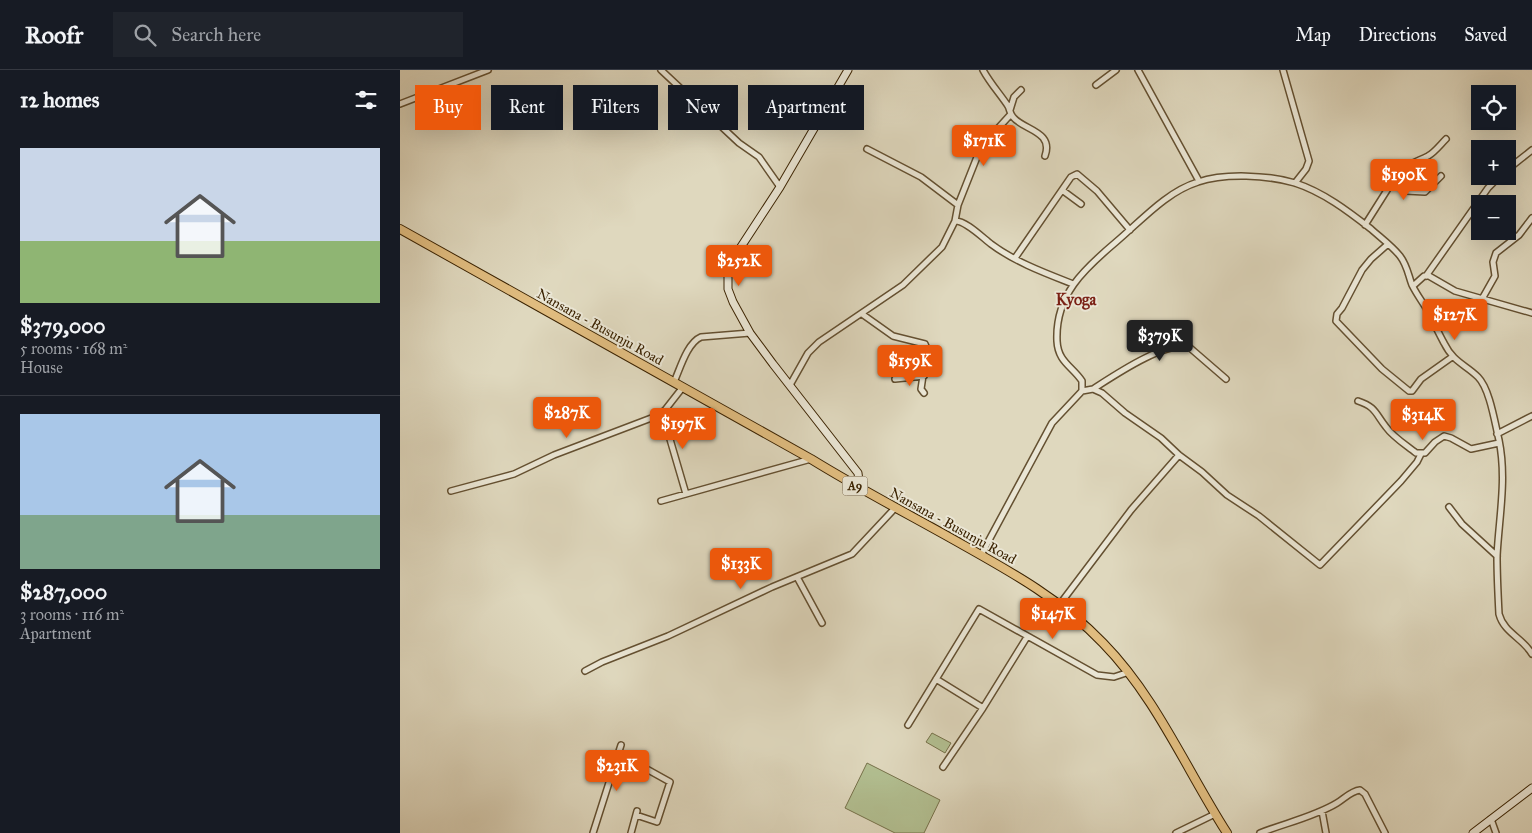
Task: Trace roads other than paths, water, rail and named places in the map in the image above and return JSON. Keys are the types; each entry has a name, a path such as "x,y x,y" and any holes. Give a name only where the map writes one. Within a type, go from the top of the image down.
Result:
{"main road":[{"name":"Nansana - Busunju Road","path":"400,229 811,459 860,489 981,555 1060,604 1103,643 1141,687 1227,833"}],"street":[{"path":"400,104 488,70"},
{"path":"661,70 739,143 759,157 780,187"},
{"path":"848,70 780,187 733,259 728,273 728,288 732,302 750,333 858,473 860,489"},
{"path":"983,70 1016,120 1041,135 1046,148 1045,156"},
{"path":"1096,85 1116,70"},
{"path":"1138,70 1199,181"},
{"path":"1284,70 1309,161 1306,169 1295,183"},
{"path":"790,385 808,353 819,342 903,286 942,246 955,221 958,205 982,147 1011,112 1014,97 1021,90"},
{"path":"1396,184 1396,179 1400,172 1416,160 1428,156 1446,139"},
{"path":"868,149 921,177 958,205"},
{"path":"1516,163 1532,150"},
{"path":"1015,258 1062,190 1074,175 1077,174 1097,191 1130,230"},
{"path":"1082,391 1082,381 1060,357 1057,343 1060,311 1073,284 1086,269 1169,197 1199,181 1225,176 1248,176 1295,183 1337,204 1365,225 1399,255 1407,266 1413,286 1452,357 1478,376 1482,382 1500,443 1503,480 1497,556 1499,614 1501,622 1506,629 1526,645 1532,654"},
{"path":"1396,184 1406,191 1421,193 1425,192 1441,176"},
{"path":"1365,225 1389,187 1396,184"},
{"path":"1413,286 1426,276 1491,185"},
{"path":"1062,190 1081,204"},
{"path":"1482,299 1495,276 1493,262 1496,253 1519,235 1532,218"},
{"path":"955,221 962,222 993,246 1015,258 1073,284"},
{"path":"1388,244 1362,270 1337,314 1336,321 1382,369 1409,391 1412,391 1421,379 1452,357"},
{"path":"1426,276 1455,291 1532,313"},
{"path":"862,314 892,336 925,344 927,349 922,389 924,393"},
{"path":"674,382 688,350 696,338 701,336 750,333"},
{"path":"981,555 1052,423 1082,391 1093,389 1125,369 1158,352 1173,346 1182,345 1190,347 1226,379"},
{"path":"895,379 924,376"},
{"path":"451,491 514,474 554,454 654,417 662,412 683,387"},
{"path":"1093,389 1102,393 1161,438 1228,495 1259,516 1320,565 1401,481 1417,462 1421,454 1428,450 1435,442 1444,436 1471,449 1500,443"},
{"path":"1358,401 1375,409 1386,428 1416,453 1421,454"},
{"path":"662,412 686,494"},
{"path":"1497,434 1532,416"},
{"path":"1060,604 1132,510 1179,455"},
{"path":"661,501 811,459"},
{"path":"585,671 602,662 668,636 763,591 852,554 896,507"},
{"path":"1449,507 1462,524 1497,556"},
{"path":"797,577 822,623"},
{"path":"908,725 980,609 1097,675 1114,677 1129,672"},
{"path":"943,767 983,708 1027,637"},
{"path":"936,679 983,708"},
{"path":"593,833 621,745"},
{"path":"631,833 636,813 657,822 670,782 643,767"},
{"path":"1473,833 1532,788"},
{"path":"1260,833 1322,810 1354,790 1360,790 1365,794 1385,833"},
{"path":"1322,810 1326,833"},
{"path":"1176,833 1215,814"},
{"path":"1491,819 1496,833"}],"district":[{"name":"Kyoga","path":"1076,299"}]}
